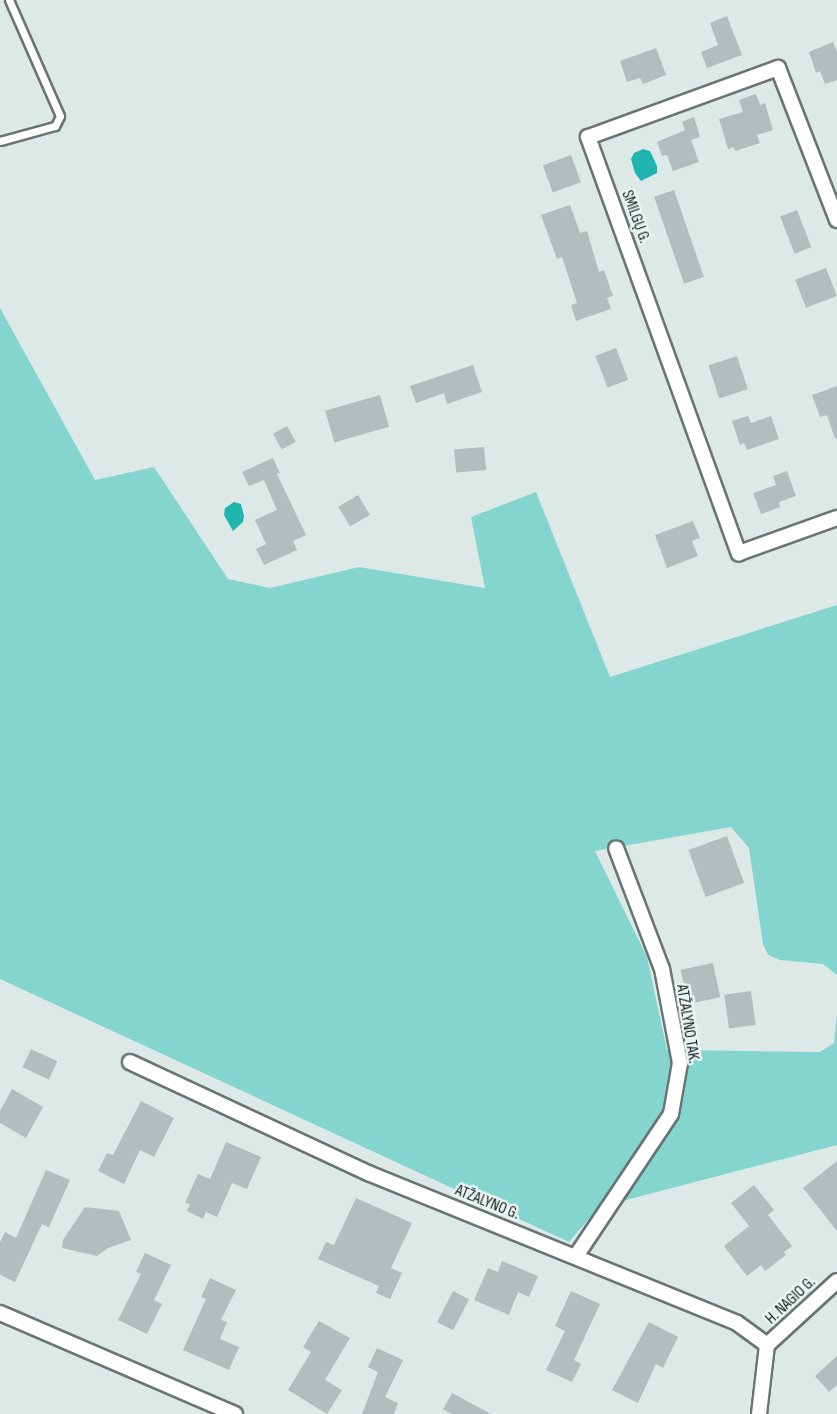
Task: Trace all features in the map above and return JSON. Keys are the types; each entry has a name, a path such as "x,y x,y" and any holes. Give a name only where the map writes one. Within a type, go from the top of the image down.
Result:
{"street":[{"name":"SMILGŲ G.","path":"837,220 778,68 588,136 739,553 837,518"},
{"name":"ATŽALYNO TAK.","path":"576,1256 671,1114 680,1063 662,969 616,848"},
{"name":"ATŽALYNO G.","path":"130,1062 368,1173 737,1323 767,1345"},
{"name":"H. NAGIO G.","path":"767,1345 837,1281"},
{"path":"0,1313 235,1414"},
{"path":"759,1414 767,1345"}],"lane":[{"path":"0,141 55,126 60,116 9,0"}],"shaded area":[{"path":"643,149 650,151 657,166 657,173 641,181 635,173 631,159 634,153"},
{"path":"0,308 95,480 154,467 228,579 270,588 359,567 485,588 471,517 536,492 610,677 837,605 837,975 823,964 780,960 768,955 763,944 749,848 731,827 595,851 647,957 667,1050 820,1052 834,1043 837,1014 837,1145 599,1207 569,1242 0,979"},
{"path":"234,502 241,504 244,516 243,522 233,531 224,515 225,508"}],"building":[{"path":"727,16 742,55 707,68 701,52 718,45 710,23"},
{"path":"833,42 837,52 837,80 825,84 820,71 816,73 809,52"},
{"path":"656,48 666,75 643,84 640,78 627,82 620,61"},
{"path":"756,94 760,105 765,103 773,130 757,135 760,143 735,151 734,147 728,149 719,119 743,112 739,100"},
{"path":"694,117 700,137 691,140 699,162 673,171 667,155 662,156 657,142 685,130 682,122"},
{"path":"571,155 581,182 553,193 543,165"},
{"path":"674,190 704,277 684,284 654,197"},
{"path":"570,205 580,233 587,231 599,272 604,270 613,296 607,298 611,309 576,321 571,305 577,303 562,257 557,259 541,215"},
{"path":"797,210 811,247 795,254 780,216"},
{"path":"826,268 837,296 806,308 795,280"},
{"path":"616,348 628,380 608,388 595,356"},
{"path":"737,356 748,389 719,399 708,365"},
{"path":"473,365 482,392 447,404 444,393 416,403 410,386"},
{"path":"837,386 837,438 835,439 827,415 820,417 812,395"},
{"path":"380,395 389,427 334,442 325,411"},
{"path":"748,416 751,423 771,416 779,439 747,450 744,443 740,445 732,421"},
{"path":"287,426 296,442 282,450 273,434"},
{"path":"484,447 486,470 456,473 454,450"},
{"path":"273,458 280,473 277,474 306,535 293,541 297,550 264,565 256,549 266,544 255,520 277,510 264,480 249,486 242,472"},
{"path":"787,471 796,496 779,502 780,507 761,514 753,493 776,485 773,476"},
{"path":"358,495 370,515 350,527 338,507"},
{"path":"693,521 700,538 692,541 698,556 667,568 655,535"},
{"path":"727,836 744,883 706,897 688,850"},
{"path":"713,963 720,997 688,1004 681,970"},
{"path":"751,991 756,1025 729,1028 724,995"},
{"path":"31,1049 57,1061 49,1079 23,1067"},
{"path":"12,1089 43,1107 26,1138 0,1123 0,1111"},
{"path":"141,1101 174,1118 154,1157 140,1150 124,1184 98,1171 107,1153 113,1155"},
{"path":"226,1142 261,1157 247,1189 232,1183 217,1217 206,1212 203,1219 187,1211 190,1204 185,1203 198,1174 210,1179"},
{"path":"837,1161 837,1231 803,1188"},
{"path":"46,1170 70,1180 49,1227 42,1224 15,1282 0,1275 0,1242 5,1232 16,1238"},
{"path":"754,1185 774,1210 768,1215 792,1246 784,1252 786,1255 765,1271 761,1265 747,1276 724,1246 749,1226 731,1203"},
{"path":"356,1198 412,1223 391,1268 402,1273 390,1299 376,1293 379,1286 318,1259 326,1242 334,1245"},
{"path":"85,1207 119,1211 131,1240 108,1248 97,1256 62,1248 63,1240"},
{"path":"145,1253 171,1265 154,1300 162,1304 147,1334 118,1320 141,1274 136,1272"},
{"path":"502,1261 538,1276 529,1297 518,1292 509,1315 474,1300 488,1268 498,1272"},
{"path":"210,1278 236,1290 221,1320 227,1322 220,1339 239,1347 229,1370 183,1350 206,1299 201,1297"},
{"path":"453,1291 469,1299 453,1330 437,1322"},
{"path":"571,1291 600,1304 574,1360 581,1364 572,1382 546,1370 565,1331 555,1326"},
{"path":"319,1321 350,1338 325,1380 342,1390 327,1414 288,1390 311,1352 303,1347"},
{"path":"649,1322 678,1337 663,1368 656,1364 638,1403 612,1390"},
{"path":"377,1348 403,1360 385,1397 398,1403 394,1414 362,1414 378,1372 368,1367"},
{"path":"837,1356 837,1385 829,1392 815,1376"},
{"path":"452,1393 491,1414 452,1414 443,1409"}]}
